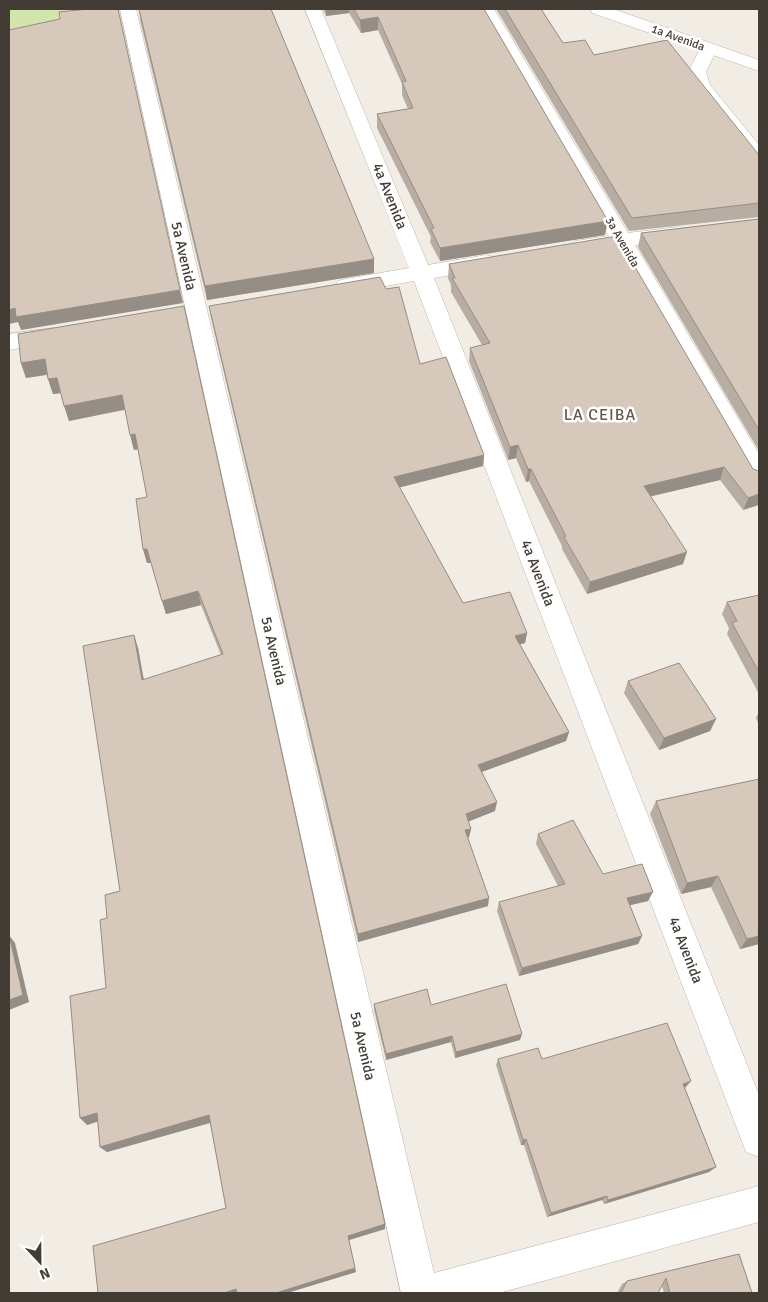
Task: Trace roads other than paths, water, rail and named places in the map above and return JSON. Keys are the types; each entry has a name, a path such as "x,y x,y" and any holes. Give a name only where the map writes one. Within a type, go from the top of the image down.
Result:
{"street":[{"name":"5a Avenida","path":"128,9 420,1293"},
{"name":"4a Avenida","path":"313,9 421,273 759,1139"},
{"name":"3a Avenida","path":"486,9 759,475"},
{"name":"1a Avenida","path":"598,9 759,66"},
{"path":"708,49 697,72 701,86 759,156"},
{"path":"564,249 700,231"},
{"path":"324,289 507,259"},
{"path":"9,342 74,331"},
{"path":"430,1293 759,1204"}],"district":[{"name":"LA CEIBA","path":"600,415"}]}
